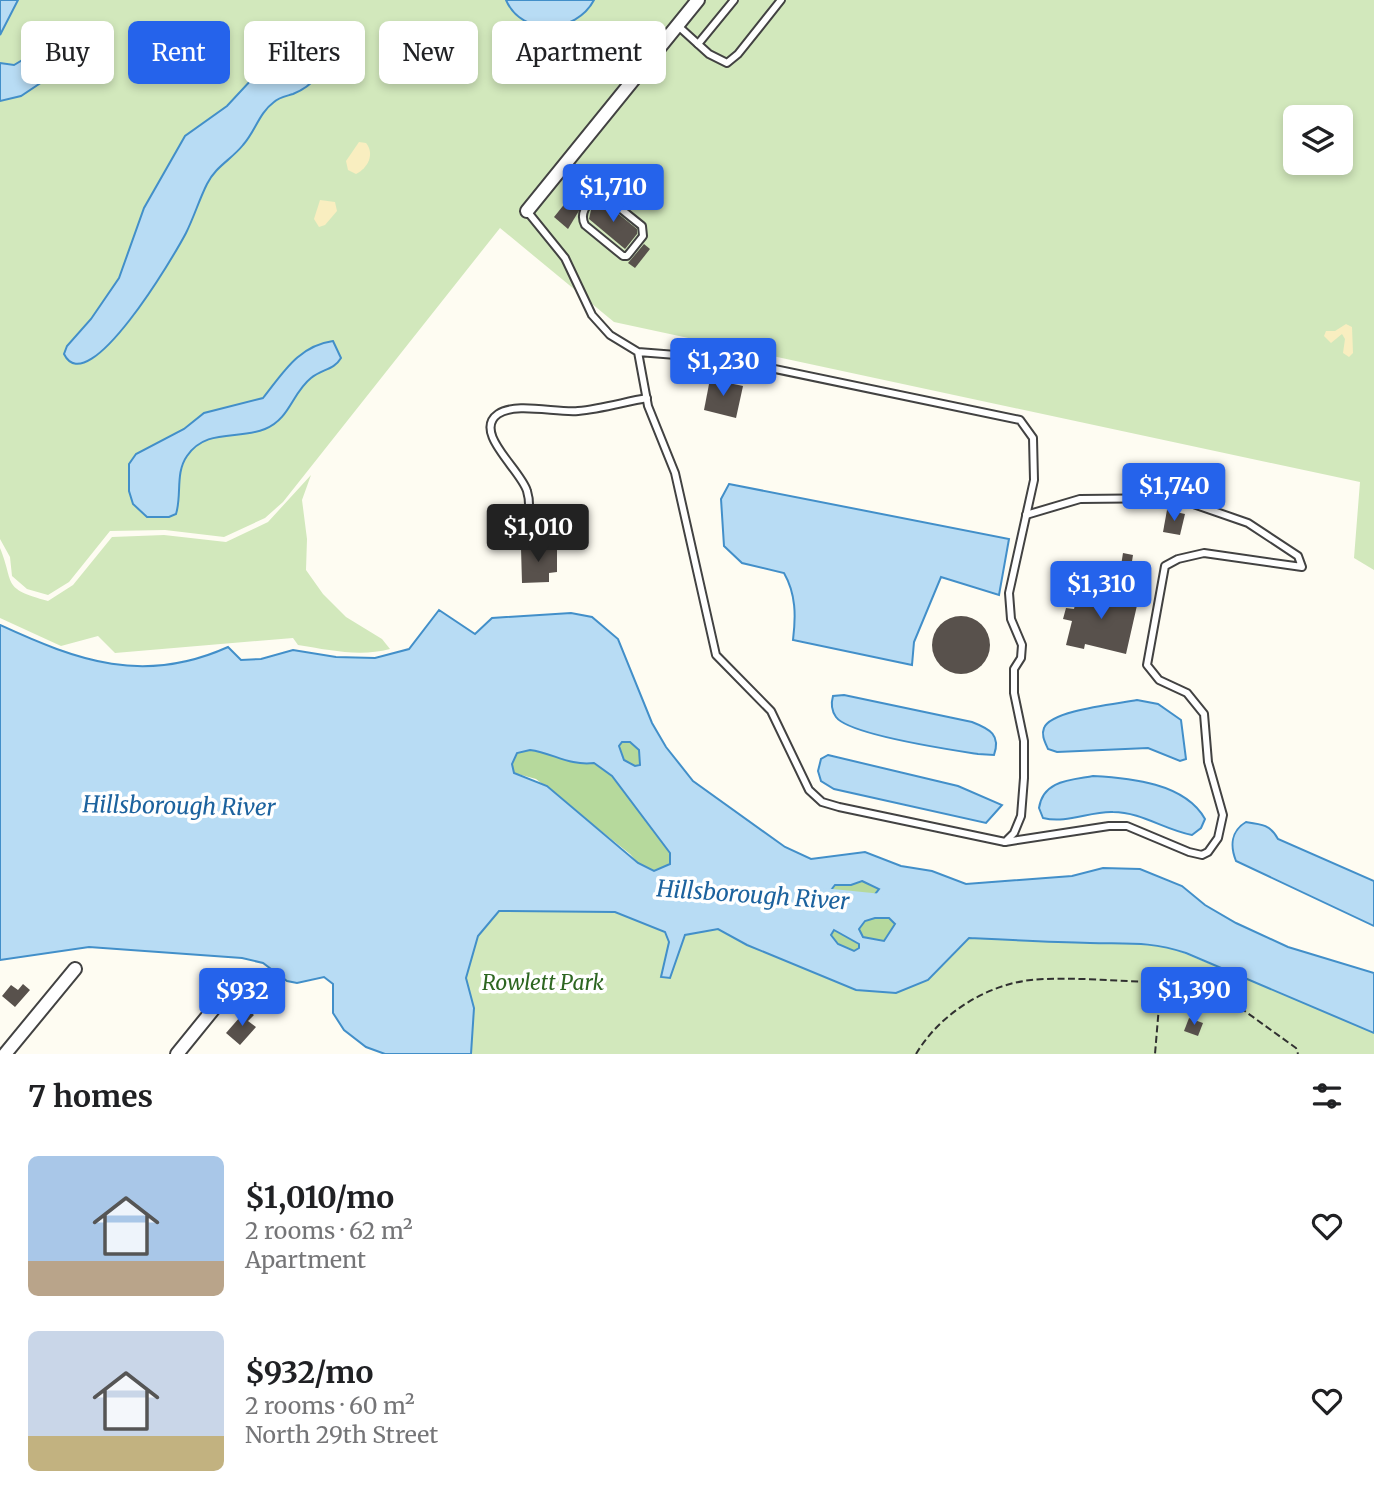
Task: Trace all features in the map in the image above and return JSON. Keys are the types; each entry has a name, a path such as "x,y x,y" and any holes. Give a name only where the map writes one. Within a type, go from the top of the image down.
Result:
{"street":[{"path":"527,211 698,0"},
{"path":"5,1054 75,969"},
{"path":"177,1054 233,985"}],"lane":[{"path":"698,44 734,0"},
{"path":"677,25 721,62 727,62 738,54 781,0"},
{"path":"565,164 599,191 643,229 643,236 627,256 623,256 594,233 582,218 583,211 599,191"},
{"path":"527,211 565,258 592,315 610,335 638,352 727,359 1020,420 1033,438 1034,480 1009,593 1011,619 1022,645 1021,658 1014,669 1014,693 1024,741 1024,778 1021,816 1014,833 1005,842"},
{"path":"638,352 647,398 675,473 716,655 771,711 809,790 822,802 1005,842 1109,826 1127,826 1189,852 1202,855 1208,852 1218,838 1223,815 1208,762 1204,714 1187,693 1159,680 1147,665 1165,566 1204,553 1302,567 1298,556 1248,523 1176,498 1080,499 1026,515"},
{"path":"525,539 529,502 527,489 517,470 494,442 490,430 494,418 505,410 577,411 647,398"}],"path":[{"path":"916,1054 944,1017 989,992 1030,980 1161,982 1228,999 1296,1048 1298,1054"},
{"path":"1155,1054 1161,982"}],"green space":[{"path":"0,0 1374,0 1374,570 1354,558 1360,482 614,322 500,228 283,502 265,518 224,537 165,530 110,531 69,582 48,595 27,589 12,576 10,557 0,539"},
{"path":"311,475 302,500 307,539 306,570 323,594 346,617 382,639 390,649 356,653 333,651 298,645 293,638 115,653 98,636 61,646 0,618 0,548 12,584 33,597 48,601 73,585 112,537 164,535 226,542 268,522"},
{"path":"622,742 630,742 639,750 640,764 635,766 624,760 619,746"},
{"path":"530,750 577,763 594,763 612,776 670,853 670,864 654,871 638,863 536,779 514,773 512,764 517,753"},
{"path":"862,881 880,889 869,903 846,905 828,894 835,885 851,885"},
{"name":"Rowlett Park","path":"499,911 615,912 665,932 669,941 662,977 670,978 685,934 718,929 747,945 856,990 896,993 928,980 969,938 1101,943 1133,941 1161,944 1360,1025 1374,1033 1374,1054 471,1054 474,1008 466,978 478,936"},
{"path":"889,918 895,924 884,941 863,937 859,929 865,921"},
{"path":"834,930 860,944 859,948 854,951 838,944 831,935"}],"sand":[{"path":"359,142 366,143 370,156 367,164 356,174 348,170 346,161"},
{"path":"320,200 335,202 337,211 325,225 319,227 314,219"},
{"path":"1346,324 1352,327 1353,353 1349,357 1343,353 1345,339 1342,334 1331,343 1324,336 1326,331 1335,331"}],"water":[{"path":"0,0 18,0 0,35"},
{"path":"506,0 594,0 586,11 572,21 526,21 514,12"},
{"path":"21,61 21,84 39,84 21,96 0,101 0,63 14,65"},
{"path":"247,84 310,84 269,106 243,145 211,178 179,246 130,320 92,359 76,364 64,354 67,346 91,319 119,278 144,208 185,136 227,106"},
{"path":"333,341 341,358 335,365 315,375 305,384 286,412 273,425 255,432 213,438 195,447 187,456 181,470 176,514 169,517 147,517 133,504 129,491 129,464 136,454 184,429 204,413 263,398 292,362 310,348"},
{"path":"729,484 1009,539 999,595 941,577 914,642 912,665 793,640 794,605 784,573 742,563 724,546 721,499"},
{"path":"439,610 475,634 492,618 571,613 592,617 618,639 652,723 666,747 693,781 785,847 811,859 865,852 901,866 932,871 966,884 1072,876 1103,868 1140,869 1182,886 1205,905 1236,923 1288,947 1374,973 1374,1033 1186,953 1138,944 969,938 928,980 896,993 856,990 747,945 718,929 685,935 670,978 661,977 669,942 665,932 615,912 499,911 478,936 466,978 474,1008 471,1054 385,1054 366,1047 344,1030 333,1013 333,984 324,977 297,983 287,981 263,963 242,958 89,947 0,960 0,625 84,658 140,666 168,665 228,647 241,660 261,659 293,650 336,657 375,658 409,649","holes":["622,742 630,742 639,750 640,765 635,766 624,760 619,746","530,750 577,763 594,763 612,776 670,853 670,864 654,871 638,863 547,786 514,773 512,764 517,753","862,881 879,889 868,903 846,905 828,894 835,885 851,885","875,918 889,918 895,924 884,941 863,937 859,929 865,921","834,930 859,944 859,948 854,951 838,944 831,935"]},
{"path":"844,695 972,722 984,727 995,738 994,755 880,736 845,724 836,717 832,704 833,696"},
{"path":"1137,700 1158,704 1181,720 1186,759 1180,761 1148,748 1057,752 1048,749 1043,733 1049,722 1071,712"},
{"path":"828,755 958,786 1002,805 986,823 834,789 821,781 818,771 821,759"},
{"path":"1093,776 1123,778 1171,790 1196,807 1205,819 1201,828 1192,835 1123,813 1104,812 1061,819 1043,818 1039,808 1046,792 1067,780"},
{"path":"1246,822 1265,826 1278,839 1374,881 1374,926 1236,861 1233,839 1237,830"}],"building":[{"path":"579,186 589,194 568,229 554,217"},
{"path":"600,199 637,229 637,234 625,249 589,219 591,210"},
{"path":"644,244 650,249 635,268 628,263"},
{"path":"710,379 743,386 736,418 704,410"},
{"path":"1167,510 1185,514 1180,535 1163,532"},
{"path":"557,547 557,572 549,573 549,582 522,583 521,548"},
{"path":"1123,553 1133,555 1129,580 1119,578"},
{"path":"1079,588 1138,601 1126,654 1085,644 1084,649 1066,645 1072,621 1063,619 1066,608 1074,609"},
{"path":"961,616 977,621 985,629 990,645 985,661 977,669 961,674 945,669 937,661 932,645 937,629 945,621"},
{"path":"23,984 30,990 15,1007 2,996 11,985 18,990"},
{"path":"247,1009 254,1015 248,1021 256,1027 240,1045 226,1033"},
{"path":"1189,1018 1203,1023 1198,1036 1184,1031"}],"waterway":[{"name":"Hillsborough River","path":"807,897 896,906"}]}
